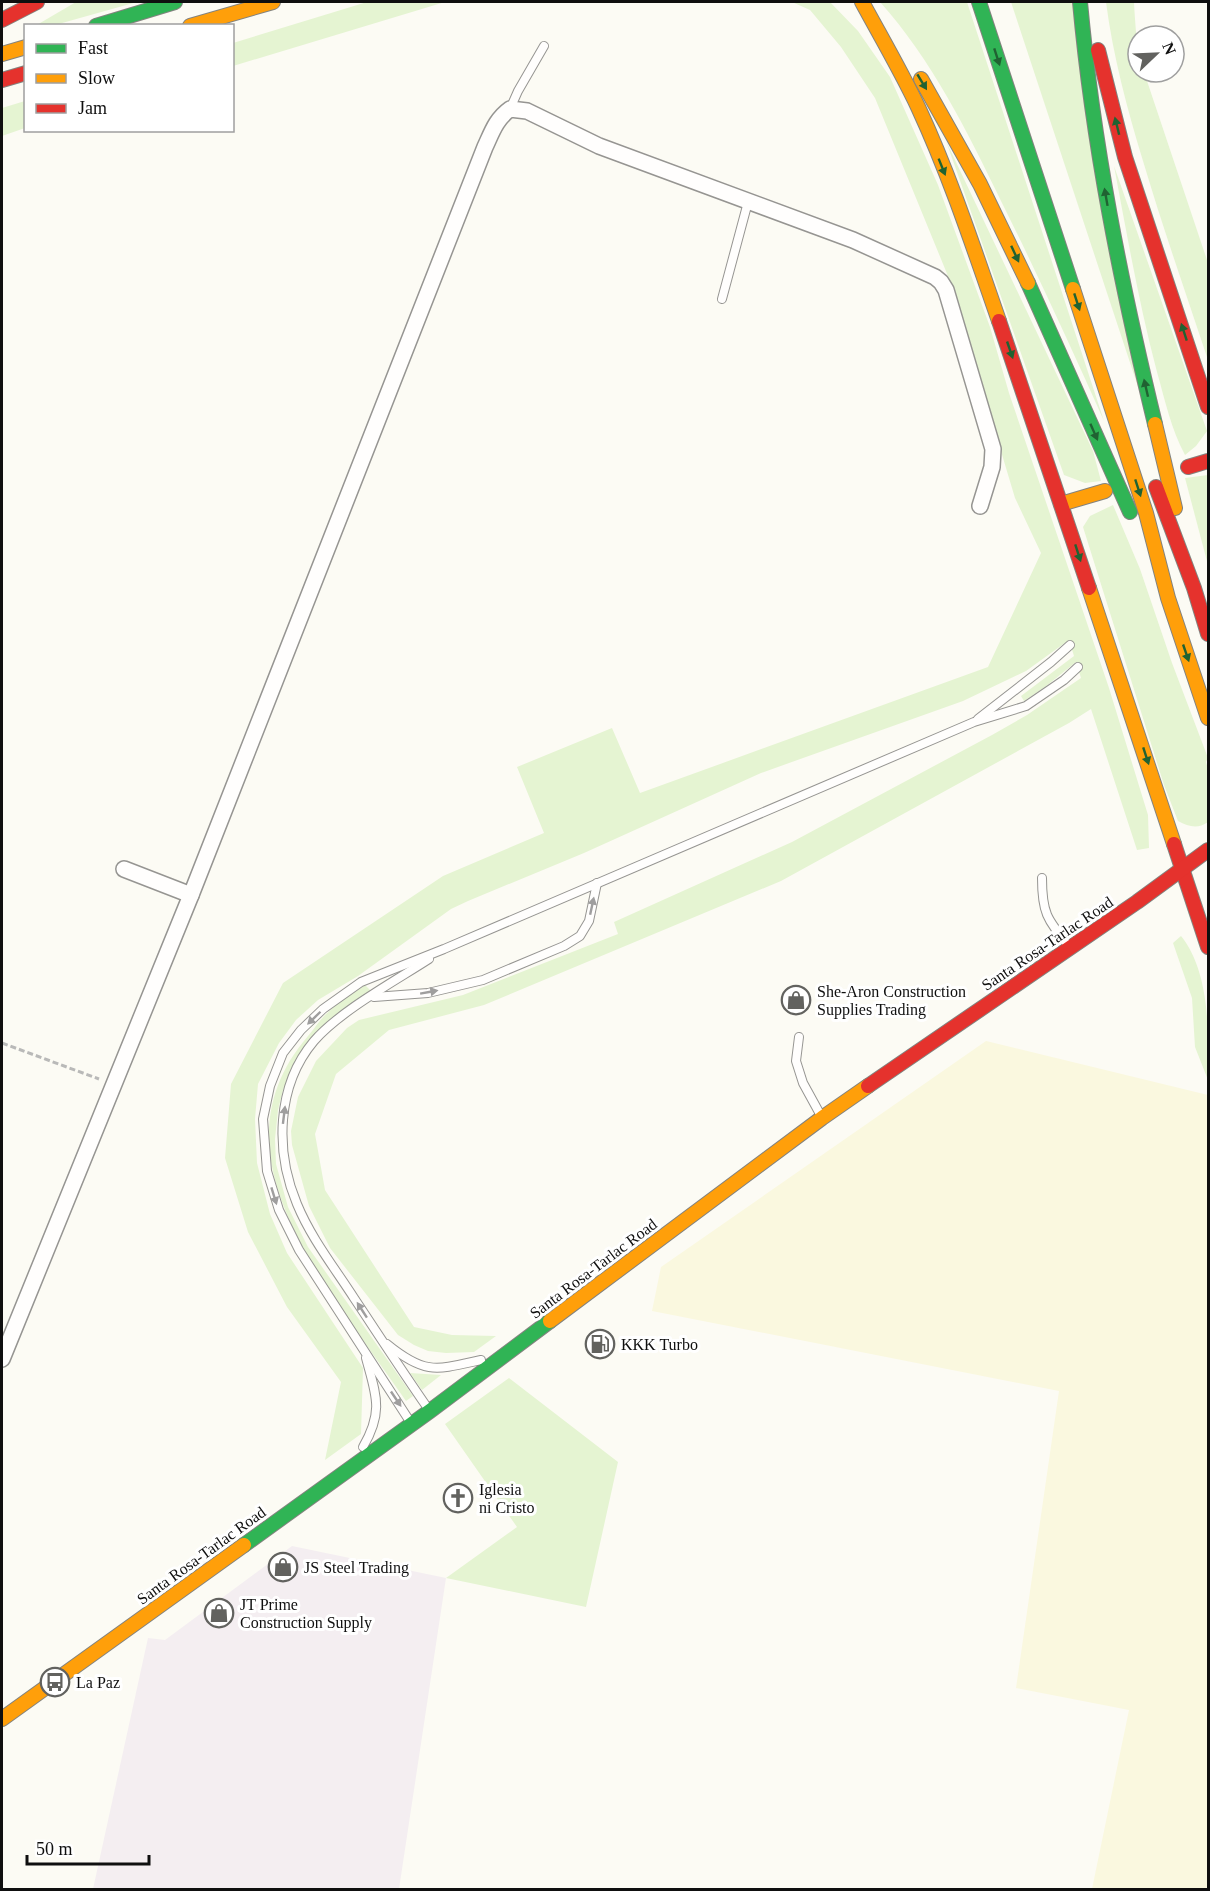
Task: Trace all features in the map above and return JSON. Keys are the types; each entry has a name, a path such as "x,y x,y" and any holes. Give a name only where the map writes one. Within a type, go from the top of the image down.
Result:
{"highway":[{"path":"2,20 37,2"},
{"path":"103,24 175,2"},
{"path":"197,24 273,2"},
{"path":"863,2 919,110 965,223 1209,947"},
{"path":"863,2 898,41 954,135 998,217 1168,598"},
{"path":"979,2 1146,513 1168,598 1209,718"},
{"path":"1080,2 1094,128 1122,287 1194,588"},
{"path":"1092,2 1097,46 1125,157 1209,407"},
{"path":"2,54 24,48"},
{"path":"2,80 24,74"},
{"path":"1188,467 1209,461"},
{"path":"1153,479 1209,634"},
{"path":"1061,504 1105,491"},
{"name":"Santa Rosa-Tarlac Road","path":"2,1719 353,1464 430,1411 822,1118 1209,850"}],"street":[{"path":"2,1359 191,895 498,119 510,109 527,111 599,147 853,240 941,282 946,290 993,449 992,467 980,506"},
{"path":"124,869 191,895"}],"lane":[{"path":"510,109 544,46"},
{"path":"722,299 748,202"},
{"path":"974,722 1070,645"},
{"path":"412,1424 299,1250 279,1210 267,1171 263,1119 270,1086 283,1053 301,1030 323,1009 361,982 444,949 974,722 1026,706 1064,680 1078,667"},
{"path":"1042,878 1045,915 1069,946"},
{"path":"371,997 428,993 483,980 564,946 580,936 589,921 597,883"},
{"path":"430,1411 315,1239 297,1203 285,1165 282,1120 287,1092 314,1041 334,1022 444,949"},
{"path":"799,1037 796,1061 803,1083 822,1118"},
{"path":"381,1339 404,1358 424,1368 444,1369 503,1355"},
{"path":"353,1464 373,1429 376,1414 376,1396 364,1351"}],"path":[{"path":"2,1043 115,1084"}],"shaded area":[{"path":"986,1041 1208,1095 1208,1889 1092,1889 1129,1710 1016,1688 1059,1391 652,1311 661,1267"},
{"path":"292,1546 446,1578 399,1889 93,1889 148,1638 165,1640"}],"green space":[{"path":"76,2 137,2 59,24 38,24"},
{"path":"367,2 445,2 234,66 234,43"},
{"path":"792,2 830,2 858,31 890,77 938,185 990,327 1009,393 1109,688 1148,815 1149,848 1137,850 1091,709 781,881 484,1005 389,1030 336,1074 315,1134 325,1190 414,1327 452,1335 496,1336 474,1352 428,1351 398,1335 330,1248 309,1206 292,1145 291,1131 298,1097 316,1061 347,1028 359,1020 463,995 618,934 614,922 792,842 992,735 1027,715 1081,678 1076,662 1024,701 1021,696 1074,656 1069,640 1026,671 963,701 761,773 584,853 451,909 358,976 318,1000 296,1020 279,1043 258,1084 255,1119 257,1163 270,1214 287,1253 363,1368 361,1434 325,1460 341,1382 287,1307 248,1232 225,1158 231,1084 283,983 443,876 544,833 517,767 612,728 640,793 988,667 1041,553 1015,498 950,281 875,98 841,47 810,10"},
{"path":"880,2 967,2 1104,421 1028,255 961,123 916,48"},
{"path":"1011,2 1076,2 1143,402"},
{"path":"1106,2 1134,2 1136,24 1126,24 1126,84 1148,84 1208,263 1208,360 1158,211 1131,121"},
{"path":"24,101 24,128 2,136 2,108"},
{"path":"946,141 1093,451 1101,481 1085,483 1064,475"},
{"path":"1114,166 1207,431 1196,446 1185,455 1169,414 1151,346"},
{"path":"1208,475 1208,565 1185,478"},
{"path":"1113,505 1140,569 1208,758 1206,762 1208,822 1201,826 1190,826 1178,821 1164,785 1083,527 1090,516"},
{"path":"1181,936 1191,951 1203,985 1208,1023 1208,1080 1195,1047 1192,998 1173,943"},
{"path":"365,985 373,993 348,1008 295,1064 283,1090 278,1110 275,1139 276,1164 288,1207 308,1247 413,1396 406,1401 337,1303 309,1258 280,1196 271,1164 269,1132 273,1100 286,1068 325,1015"},
{"path":"410,1373 441,1375 422,1390"},
{"path":"509,1378 618,1462 586,1607 446,1578 517,1527 445,1424"}],"traffic: fast":[{"path":"103,24 175,2"},
{"path":"979,2 1073,289"},
{"path":"1080,2 1100,161 1131,319 1155,424"},
{"path":"1028,283 1130,512"},
{"path":"244,1545 550,1321"}],"traffic: slow":[{"path":"197,24 273,2"},
{"path":"862,2 905,80 930,133 999,321"},
{"path":"2,54 24,48"},
{"path":"921,79 980,184 1028,283"},
{"path":"1073,289 1146,513 1168,598 1208,718"},
{"path":"1155,424 1175,508"},
{"path":"1061,504 1105,491"},
{"path":"1089,588 1174,844"},
{"path":"550,1321 868,1086"},
{"path":"2,1719 244,1545"}],"traffic: jam":[{"path":"2,20 37,2"},
{"path":"1098,50 1125,157 1208,407"},
{"path":"2,80 24,74"},
{"path":"999,321 1089,588"},
{"path":"1188,467 1208,461"},
{"path":"1156,487 1194,588 1208,634"},
{"path":"1174,844 1208,947"},
{"path":"868,1086 1137,902 1208,850"}],"place":[{"name":"She-Aron Construction Supplies Trading","path":"796,1000"},
{"name":"KKK Turbo","path":"600,1344"},
{"name":"Iglesia ni Cristo","path":"458,1498"},
{"name":"JS Steel Trading","path":"283,1567"},
{"name":"JT Prime Construction Supply","path":"219,1613"},
{"name":"La Paz","path":"55,1682"}]}
